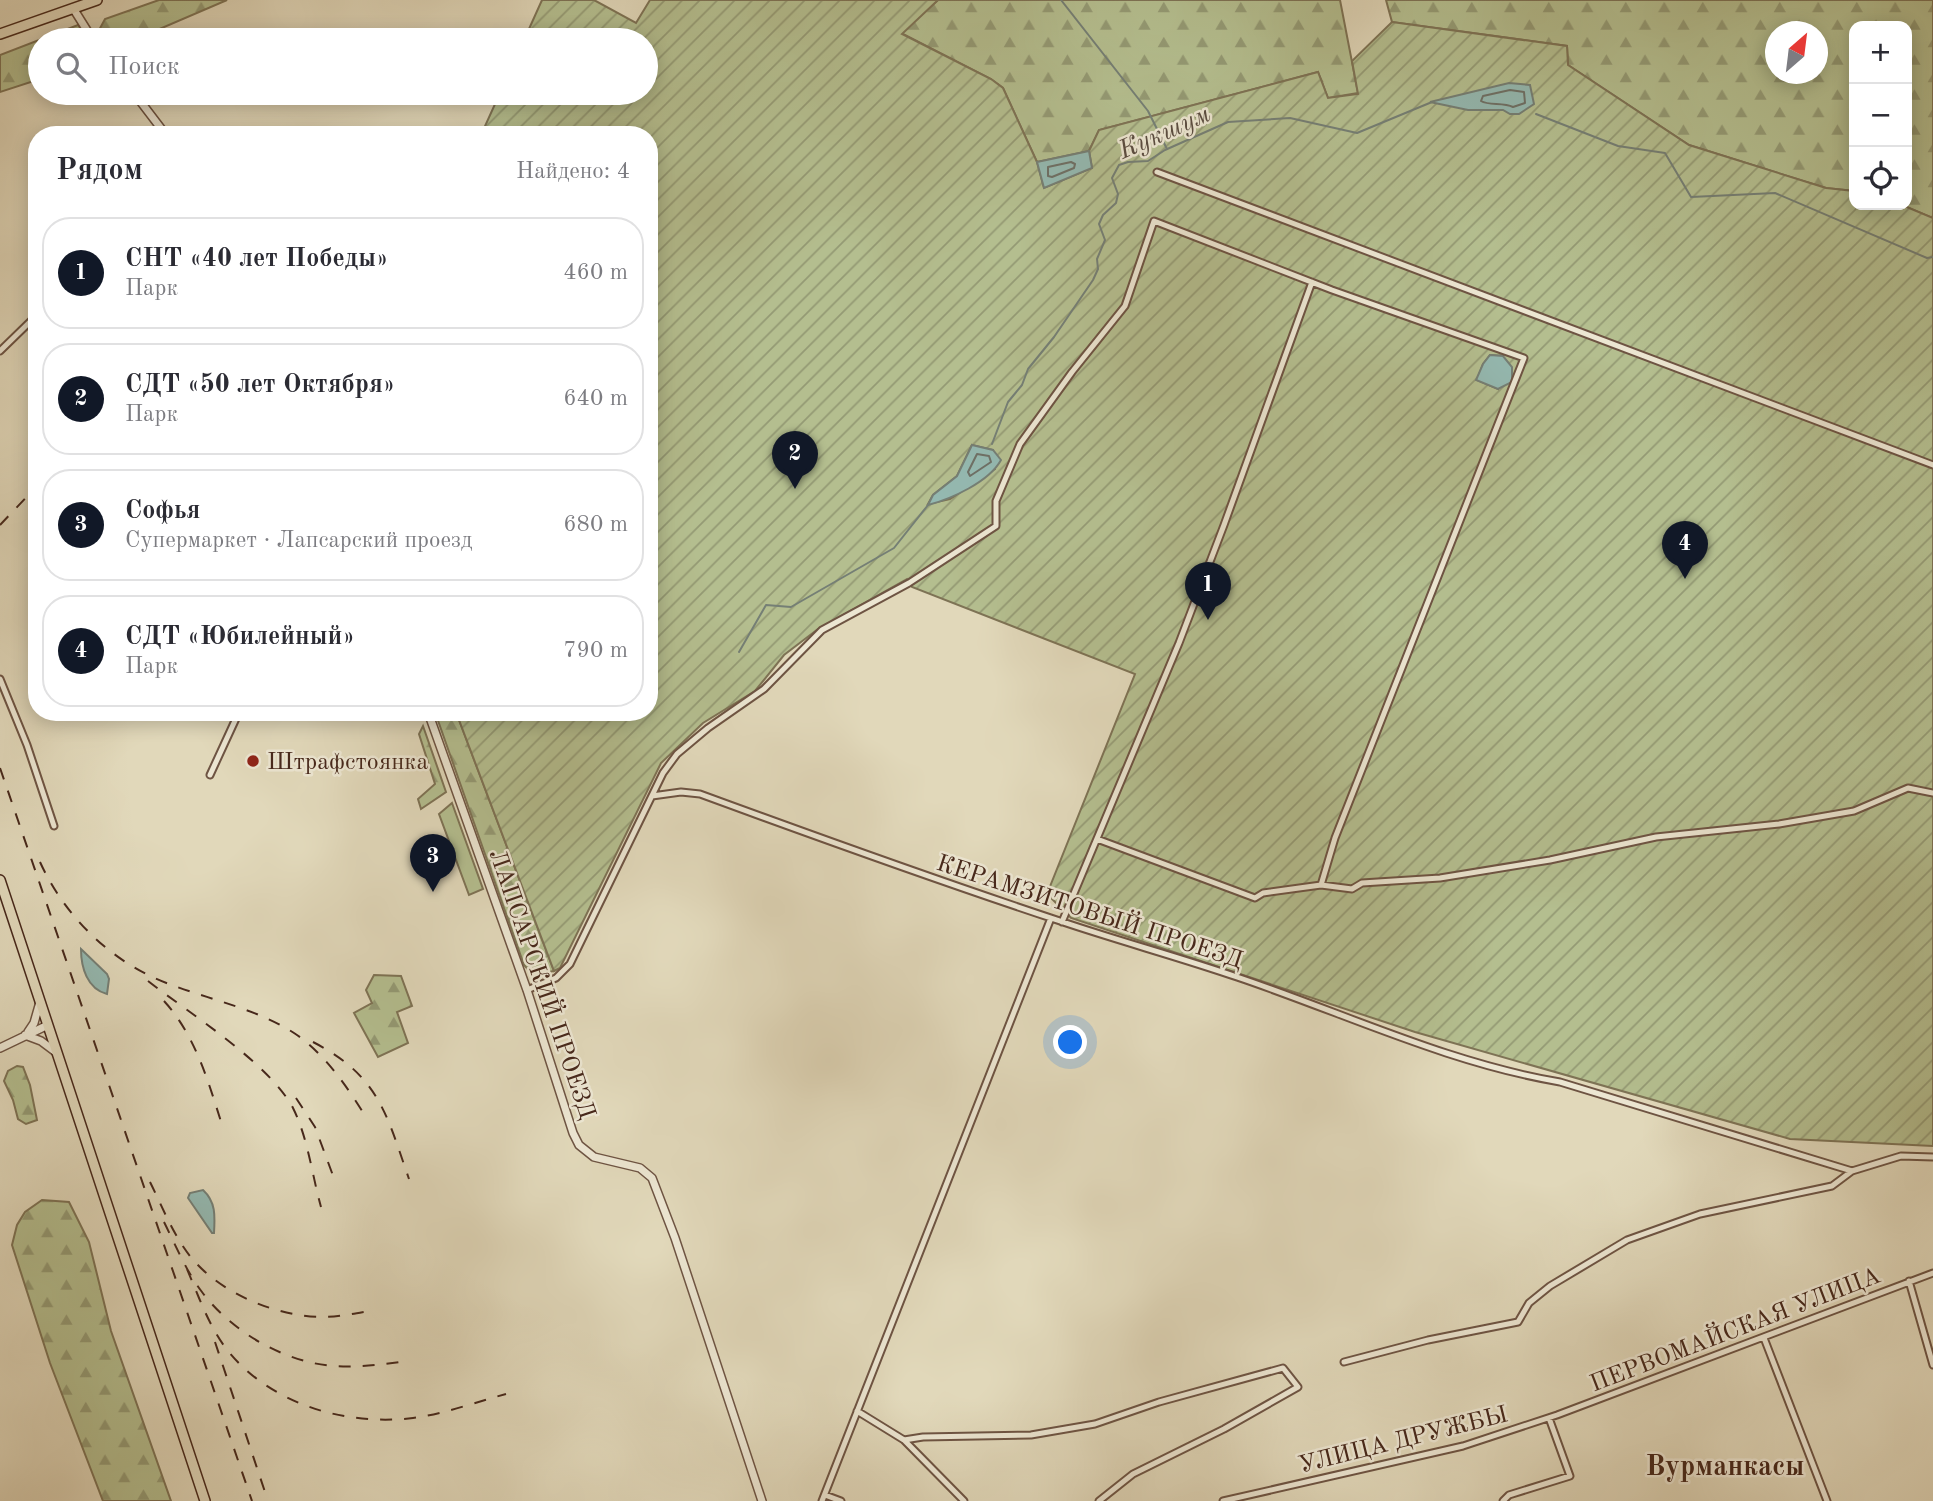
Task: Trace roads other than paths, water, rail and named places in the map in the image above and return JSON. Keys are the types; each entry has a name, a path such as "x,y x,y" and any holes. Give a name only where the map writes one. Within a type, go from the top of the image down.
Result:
{"main road":[{"path":"0,34 71,4 97,0"},
{"path":"0,880 205,1501"}],"street":[{"path":"71,4 86,28"},
{"path":"143,105 159,126"},
{"path":"1157,172 1933,465"},
{"path":"527,990 556,978 570,964 663,773 677,754 705,730 764,689 822,630 909,583 996,526 996,501 1020,444 1072,372 1125,306 1154,221 1312,282 1524,358 1335,838 1321,885"},
{"path":"1062,922 1210,563 1312,282"},
{"path":"0,351 28,324"},
{"path":"0,679 27,745 54,826"},
{"path":"210,775 235,721"},
{"name":"ЛАПСАРСКИЙ ПРОЕЗД","path":"431,721 527,990 573,1133 579,1145 594,1157 640,1168 652,1178 675,1238 762,1501"},
{"path":"1097,839 1255,898 1262,893 1321,885 1352,889 1362,883 1440,878 1550,860 1656,837 1779,824 1854,811 1908,788 1933,793"},
{"name":"КЕРАМЗИТОВЫЙ ПРОЕЗД","path":"652,796 681,792 700,794 875,858 1062,922 1237,977 1413,1041 1516,1074 1560,1082 1852,1171"},
{"path":"841,1501 823,1498 1051,918"},
{"path":"25,1035 34,1023 40,1002"},
{"path":"0,1048 48,1025"},
{"path":"25,1035 41,1041 57,1053"},
{"path":"1344,1362 1428,1340 1518,1322 1529,1303 1550,1286 1627,1240 1700,1214 1832,1186 1852,1171 1901,1156 1933,1157"},
{"name":"ПЕРВОМАЙСКАЯ УЛИЦА","path":"1549,1418 1933,1273"},
{"path":"1909,1281 1933,1365"},
{"path":"1764,1338 1827,1501"},
{"path":"904,1440 923,1437 1031,1435 1095,1424 1158,1402 1283,1368 1298,1387 1224,1429 1133,1474 1099,1501"},
{"path":"857,1410 904,1440 964,1501"},
{"path":"1503,1501 1509,1495 1570,1476 1549,1418"},
{"name":"УЛИЦА ДРУЖБЫ","path":"1223,1501 1463,1446 1549,1418"}],"water":[{"path":"1509,83 1530,85 1534,104 1519,114 1510,114 1503,110 1468,110 1430,102"},
{"path":"1089,151 1092,168 1044,188 1037,162"},
{"path":"1490,355 1503,356 1512,367 1512,382 1498,389 1476,380"},
{"path":"972,445 993,450 1001,460 979,482 947,499 928,505 933,495 957,476"},
{"path":"81,949 107,974 107,994 94,987 86,976"},
{"path":"203,1190 212,1204 214,1233 188,1198 190,1193"}],"waterway":[{"path":"1061,0 1148,111 1167,149"},
{"name":"Кукшум","path":"992,444 1008,402 1022,385 1028,369 1054,337 1093,280 1098,269 1097,259 1105,240 1099,224 1103,215 1116,203 1118,194 1112,178 1119,165 1148,161 1165,150 1228,122 1290,118 1357,133 1432,102"},
{"name":"Кукшум","path":"1536,114 1618,146 1665,153 1691,197 1775,193 1927,258 1933,257"},
{"path":"739,652 766,605 791,607 894,548 928,505"}],"railway":[{"path":"0,525 28,495"},
{"path":"0,768 252,1501"},
{"path":"40,862 50,882 77,919 110,951 148,975 249,1011 294,1033 324,1059 364,1114"},
{"path":"148,981 247,1056 282,1091 293,1108 302,1132 321,1207"},
{"path":"164,1001 185,1029 193,1045 223,1128"},
{"path":"313,1042 353,1068 377,1098 394,1135 409,1179"},
{"path":"296,1098 315,1127 335,1181"},
{"path":"150,1182 181,1244 207,1274 236,1294 270,1308 304,1316 335,1316 375,1310"},
{"path":"164,1222 186,1267 202,1292 228,1320 260,1343 296,1358 333,1366 408,1361"},
{"path":"187,1269 210,1322 228,1351 246,1370 266,1385 312,1408 362,1419 388,1420 448,1411 506,1394"},
{"path":"215,1342 268,1501"}],"place":[{"name":"СДТ «50 лет Октября»","path":"795,489"},
{"name":"СДТ «Юбилейный»","path":"1685,579"},
{"name":"СНТ «40 лет Победы»","path":"1208,620"},
{"name":"Штрафстоянка","path":"253,761"},
{"name":"Софья","path":"433,892"}],"district":[{"name":"Вурманкасы","path":"1725,1465"}]}
